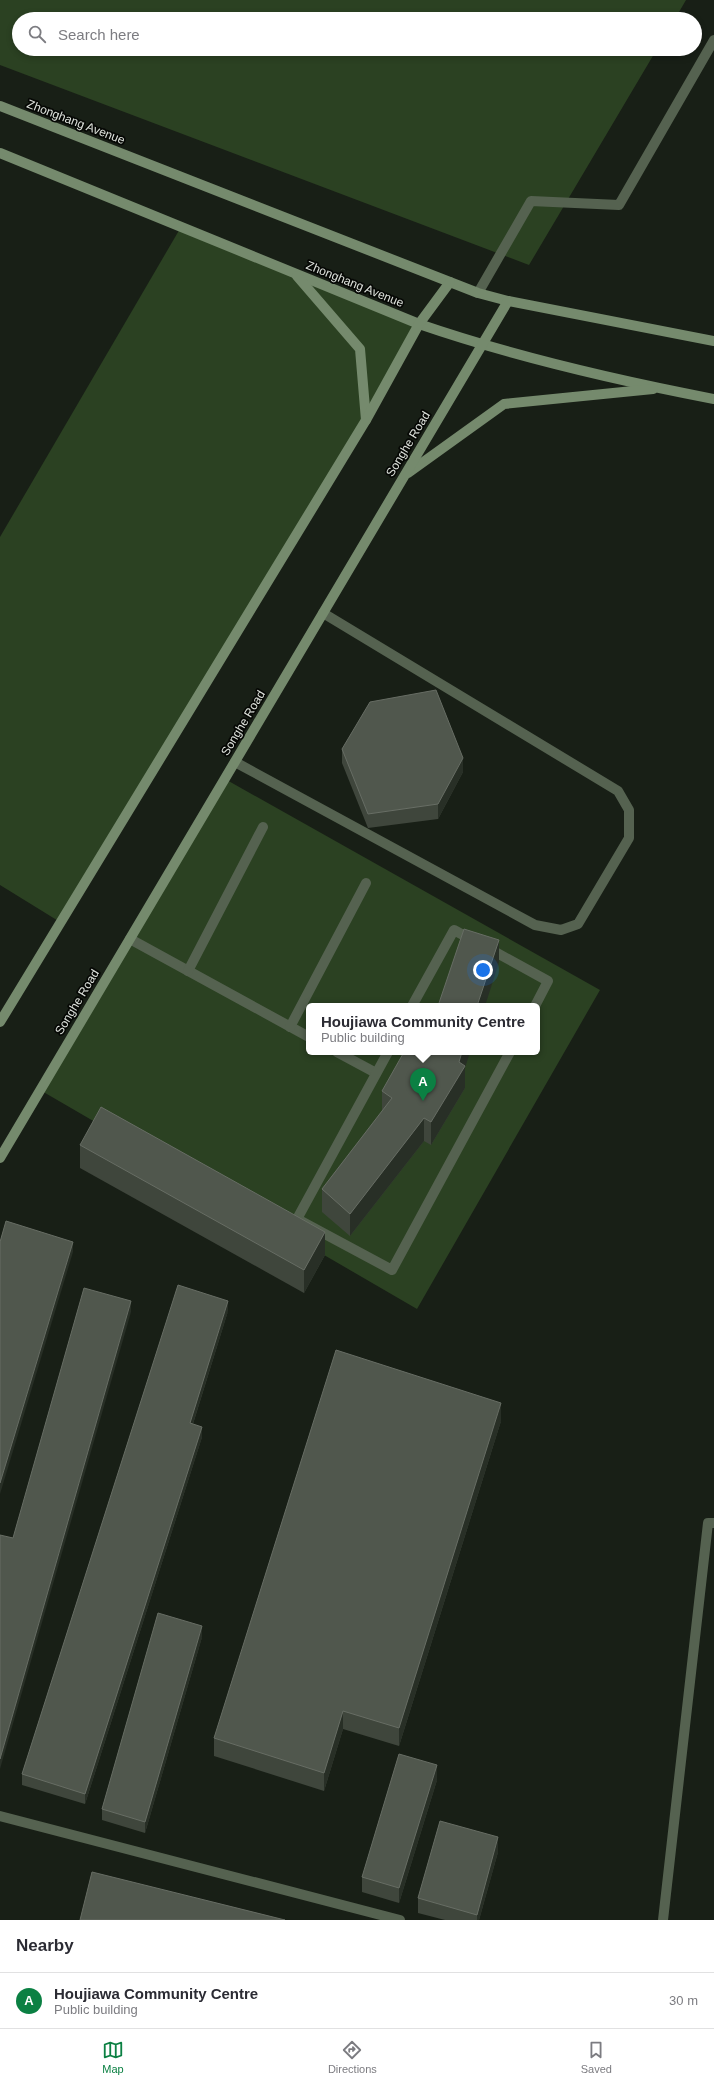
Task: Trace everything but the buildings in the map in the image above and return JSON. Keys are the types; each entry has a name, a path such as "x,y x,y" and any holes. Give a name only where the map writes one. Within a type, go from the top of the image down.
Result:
{"main road":[{"name":"Zhonghang Avenue","path":"0,106 478,293 508,301 714,341"},
{"name":"Zhonghang Avenue","path":"0,153 419,324 481,345 661,388 714,399"},
{"path":"296,274 360,349 366,420"},
{"path":"0,1022 366,420 419,324 450,282"},
{"name":"Songhe Road","path":"0,1158 508,301"},
{"path":"404,476 504,404 661,388"}],"street":[{"path":"478,293 531,201 619,205 714,40"},
{"path":"235,762 535,925 561,930 578,924 629,838 629,810 618,791 323,613"},
{"path":"188,971 263,827"},
{"path":"290,1026 366,883"},
{"path":"414,1003 454,930 548,981 537,1003"},
{"path":"130,939 306,1035"},
{"path":"343,1055 376,1073"},
{"path":"386,1055 297,1219 392,1270 508,1055"},
{"path":"663,1920 711,1523 714,1513"},
{"path":"0,1816 400,1920"}],"green space":[{"path":"0,0 686,0 679,12 12,12 12,56 653,56 529,265 0,65"},
{"path":"181,227 419,324 60,922 0,885 0,537"},
{"path":"225,779 600,990 417,1309 40,1090"}],"place":[{"name":"Houjiawa Community Centre","path":"423,1101"}]}
